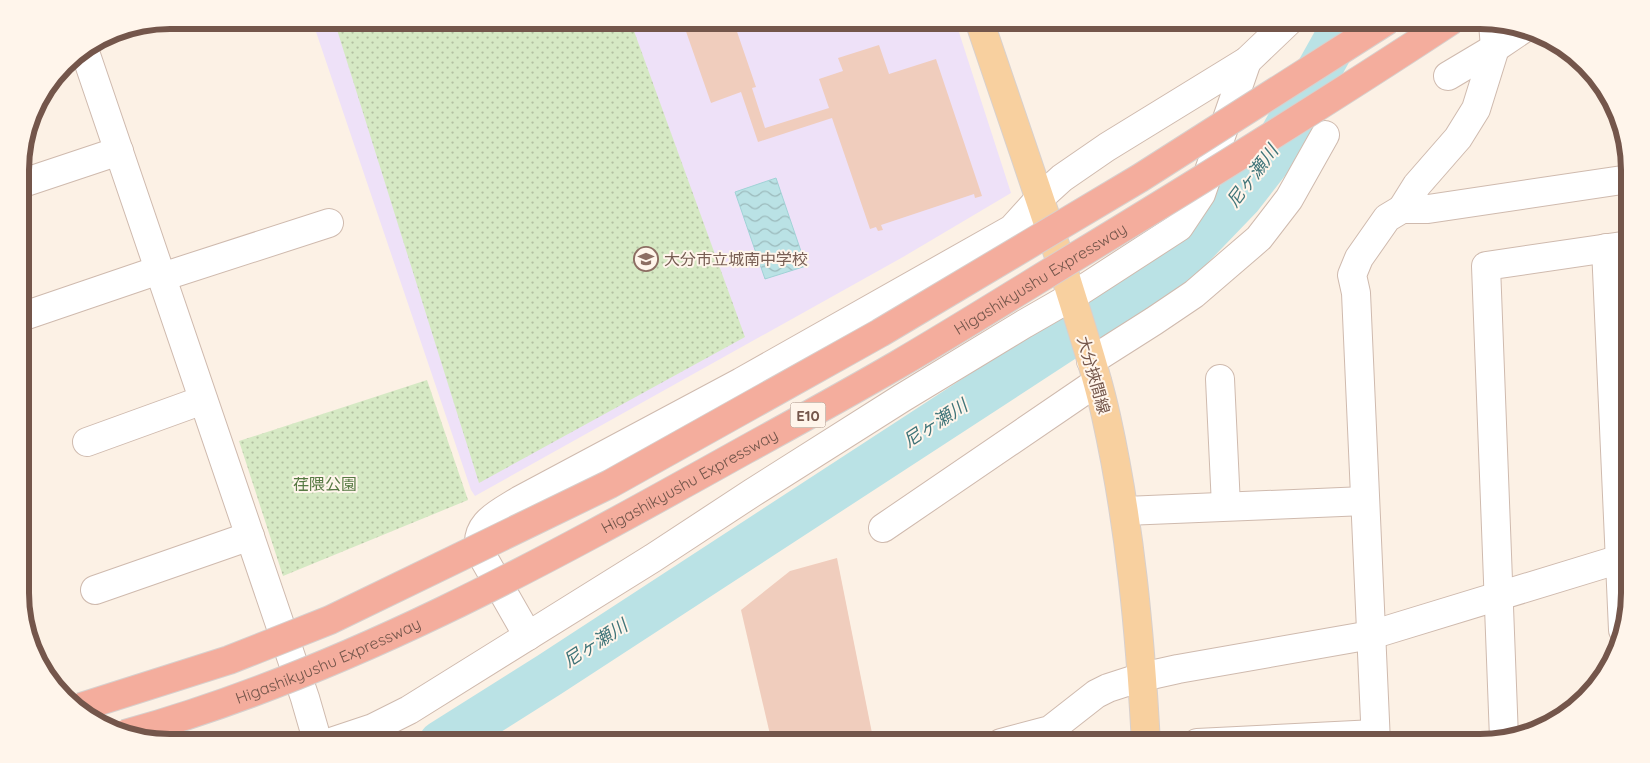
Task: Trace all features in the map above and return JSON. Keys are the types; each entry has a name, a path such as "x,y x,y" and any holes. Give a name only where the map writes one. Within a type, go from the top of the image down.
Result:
{"highway":[{"name":"E10","path":"85,706 229,660 330,620 610,484 880,333 1065,223 1374,29"},
{"name":"Higashikyushu Expressway","path":"137,731 173,721 241,698 411,628 626,517 899,364 1162,204 1438,29"}],"main road":[{"name":"大分挾間線","path":"982,29 1040,198 1106,414 1125,511 1135,586 1145,734"}],"street":[{"path":"528,636 480,552 479,536 491,518 520,500 741,382 1012,229 1040,198 1062,178 1107,147 1247,60 1280,29"},
{"path":"1448,76 1494,35 1509,31"},
{"path":"1375,734 1356,292 1352,275 1359,258 1387,218 1402,209 1417,185 1458,138 1476,109 1494,35"},
{"path":"86,57 305,698 315,734"},
{"path":"355,734 373,728 402,714 653,558 902,398 1071,297 1179,227 1202,194 1247,60"},
{"path":"883,528 1094,371 1154,322 1194,294 1259,238 1289,198 1325,135"},
{"path":"29,181 119,152"},
{"path":"1402,209 1428,209 1621,180"},
{"path":"29,314 329,222"},
{"path":"1504,732 1486,266 1618,246 1621,379"},
{"path":"1220,379 1226,506"},
{"path":"87,442 203,400"},
{"path":"1125,511 1365,501"},
{"path":"95,590 250,536"},
{"path":"1035,734 1050,730 1096,694 1142,677 1371,635 1621,558"}],"shaded area":[{"name":"大分市立城南中学校","path":"315,29 958,29 1011,193 903,257 475,496 471,490"}],"green space":[{"path":"337,29 633,29 745,337 479,483"},
{"name":"荏隈公園","path":"427,380 468,500 283,576 239,441"}],"water":[{"path":"776,178 806,266 765,279 735,192"}],"building":[{"path":"685,29 736,29 756,87 752,88 765,128 829,108 819,79 843,71 838,58 879,45 889,74 936,59 982,196 975,198 974,194 881,225 883,230 878,231 876,227 870,229 832,118 758,142 741,92 711,103"},
{"path":"837,558 872,734 770,734 741,610 790,571"}],"waterway":[{"name":"尼ヶ瀬川","path":"455,734 549,675 1151,281 1186,253 1240,197 1268,161 1342,29"}],"place":[{"name":"大分市立城南中学校","path":"646,259"}]}
